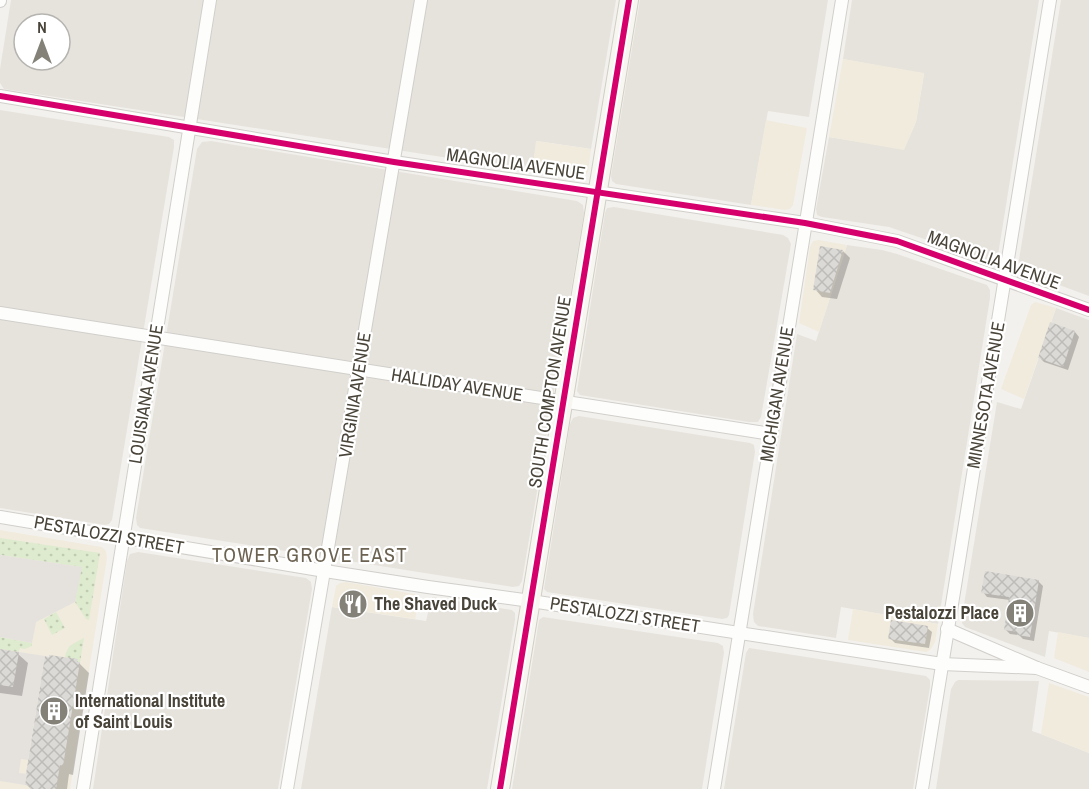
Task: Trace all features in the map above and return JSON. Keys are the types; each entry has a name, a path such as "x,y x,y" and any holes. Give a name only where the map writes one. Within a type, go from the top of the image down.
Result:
{"main road":[{"name":"SOUTH COMPTON AVENUE","path":"500,789 629,0"}],"street":[{"name":"LOUISIANA AVENUE","path":"83,789 210,0"},
{"name":"VIRGINIA AVENUE","path":"288,789 420,0"},
{"name":"MICHIGAN AVENUE","path":"714,789 842,0"},
{"name":"MINNESOTA AVENUE","path":"922,789 1050,0"},
{"name":"MAGNOLIA AVENUE","path":"0,96 394,162 806,223 897,241 1089,310"},
{"name":"HALLIDAY AVENUE","path":"0,313 771,434"},
{"name":"PESTALOZZI STREET","path":"0,516 325,571 942,663 1037,668"},
{"name":"PESTALOZZI STREET","path":"947,629 1037,668 1089,687"}],"shaded area":[{"path":"11,0 616,0 591,149 537,141 532,171 4,89 0,83 0,69"},
{"path":"640,0 828,0 809,117 768,111 751,205 616,184 612,181"},
{"path":"852,0 1039,0 998,255 993,260 986,260 889,227 817,215 816,209 829,137 904,149 916,122 924,74 843,59"},
{"path":"1061,0 1089,0 1089,296 1024,272 1020,268 1019,260"},
{"path":"843,59 924,73 916,122 904,150 829,137"},
{"path":"0,110 169,137 174,140 112,520 109,524 0,508"},
{"path":"766,120 807,128 793,205 790,209 751,205"},
{"path":"211,141 577,201 583,205 584,213 522,581 519,586 513,587 140,528 137,525 136,518 197,149 202,142"},
{"path":"536,141 591,149 588,172 585,176 579,177 532,171"},
{"path":"614,207 783,235 788,238 791,244 761,417 758,422 580,395 577,391 605,213 607,208"},
{"path":"813,241 847,245 819,332 799,323 810,247"},
{"path":"847,245 897,254 987,285 990,298 938,624 841,607 836,638 758,626 754,622 753,614 797,334 816,341"},
{"path":"1035,302 1056,308 1024,399 1001,389 1031,305"},
{"path":"1056,308 1089,320 1089,638 1049,631 1045,657 965,627 962,617 997,402 1021,409"},
{"path":"579,416 754,445 755,452 727,618 547,592 544,589 570,424 573,418"},
{"path":"0,530 102,547 106,551 107,558 70,789 0,789"},
{"path":"138,552 306,578 311,582 312,589 278,789 93,789 127,561 130,554"},
{"path":"0,555 82,567 75,602 36,622 32,643 0,637"},
{"path":"346,582 420,595 415,619 332,607 336,586"},
{"path":"432,597 512,610 515,613 487,789 301,789 332,607 426,621"},
{"path":"853,609 938,624 935,642 926,652 848,640"},
{"path":"543,617 718,643 723,646 724,653 702,789 512,789 539,620"},
{"path":"1058,632 1089,638 1089,672 1054,658"},
{"path":"749,648 926,676 930,680 930,687 913,789 724,789 746,653"},
{"path":"19,652 45,656 28,760 21,759 20,765 19,773 27,774 25,785 0,781 0,685 13,687"},
{"path":"958,680 1039,681 1032,731 1089,753 1089,789 936,789 951,689"},
{"path":"1049,683 1089,697 1089,753 1041,734"}],"green space":[{"path":"0,538 100,553 89,620 75,602 81,567 0,555"},
{"path":"56,612 65,628 52,635 44,619"},
{"path":"0,637 32,643 32,646 25,649 20,648 19,652 0,649"},
{"path":"84,638 80,662 65,657 69,647"}],"building":[{"path":"820,246 843,250 830,293 813,290"},
{"path":"1050,322 1075,331 1063,367 1038,358"},
{"name":"Pestalozzi Place","path":"985,571 1039,580 1030,637 1004,630 1009,597 981,593"},
{"path":"891,620 928,626 925,644 888,639"},
{"path":"0,649 19,652 13,687 0,685"},
{"name":"International Institute of Saint Louis","path":"49,655 78,659 77,662 80,662 63,766 60,765 56,789 30,789 30,786 25,785 26,774 45,656 49,657"}],"cycle path":[{"path":"500,789 629,0"},
{"path":"0,96 394,162 805,223 897,241 1089,310"}],"place":[{"name":"The Shaved Duck","path":"353,604"},
{"name":"Pestalozzi Place","path":"1020,613"},
{"name":"International Institute of Saint Louis","path":"54,711"}],"district":[{"name":"TOWER GROVE EAST","path":"310,555"}]}
